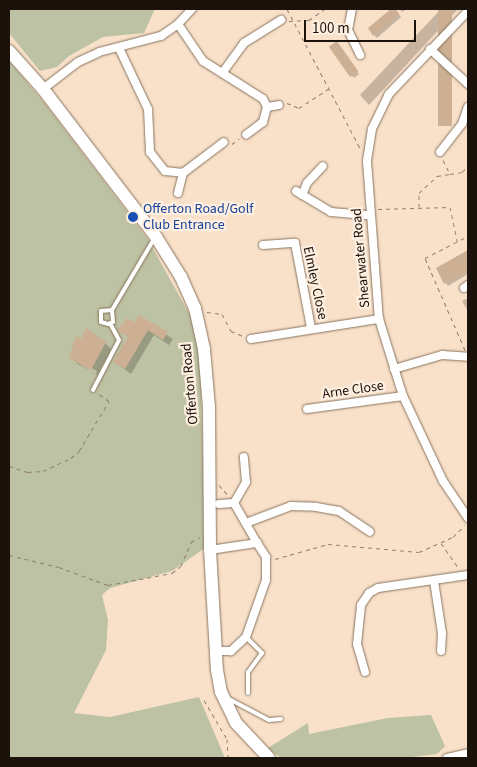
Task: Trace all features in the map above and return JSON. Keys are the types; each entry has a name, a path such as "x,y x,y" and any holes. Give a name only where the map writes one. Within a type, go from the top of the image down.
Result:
{"main road":[{"name":"Offerton Road","path":"9,51 43,89 156,237 181,277 196,315 205,358 210,472 210,550 215,651 223,696 236,723 269,758"}],"street":[{"path":"43,89 78,62 99,52 161,36 178,24 192,9"},
{"path":"352,9 348,30 358,50"},
{"name":"Shearwater Road","path":"468,11 389,94 372,129 367,162 369,212 379,319 403,396 443,481 468,519"},
{"path":"223,72 244,44 281,20"},
{"path":"178,24 203,61 255,93 266,107 263,122 246,135"},
{"path":"119,48 148,110 150,152 165,171 183,173"},
{"path":"430,49 468,84"},
{"path":"266,107 279,105"},
{"path":"440,152 462,124 468,107"},
{"path":"178,193 183,173 224,142"},
{"path":"323,166 306,182 299,193 330,212 369,212"},
{"name":"Elmley Close","path":"263,245 295,243 311,328"},
{"name":"Elmley Close","path":"251,339 311,328 379,319"},
{"path":"394,369 442,355 468,357"},
{"name":"Arne Close","path":"307,409 403,396"},
{"path":"234,503 246,482 244,457"},
{"path":"219,504 234,503"},
{"path":"215,651 231,651 246,637 266,580 266,562 234,503"},
{"path":"246,523 291,506 316,507 339,511 370,532"},
{"path":"210,550 257,543"},
{"path":"366,672 357,644 363,600 378,588 466,576"},
{"path":"434,581 442,633 441,651"},
{"path":"447,758 468,752"}],"lane":[{"path":"112,310 156,237"},
{"path":"110,323 115,316 112,310"},
{"path":"110,323 101,322 99,317 101,311 112,310"},
{"path":"93,390 119,340 110,323"},
{"path":"246,637 262,653 248,672 248,694"},
{"path":"223,696 269,720 281,719"}],"path":[{"path":"287,9 367,162"},
{"path":"281,20 309,20 325,9"},
{"path":"279,105 285,102 299,108 329,88"},
{"path":"224,142 230,145 246,135"},
{"path":"440,152 450,174"},
{"path":"419,208 419,193 437,176 462,172 468,166"},
{"path":"369,212 450,207 457,241"},
{"path":"468,236 425,258 468,357"},
{"path":"196,315 217,311 231,331 251,339"},
{"path":"9,466 28,472 43,471 71,458 79,451 110,402 93,390"},
{"path":"210,472 234,503"},
{"path":"266,562 328,544 419,552 453,538 468,519"},
{"path":"9,555 59,567 108,585 172,573 181,566 191,542 210,530"},
{"path":"440,543 466,576"},
{"path":"204,700 227,739 228,758"}],"green space":[{"path":"9,9 155,9 144,33 103,37 69,56 57,67 40,71 9,33"},
{"path":"9,61 46,105 147,238 190,315 200,351 205,548 172,571 110,588 102,595 108,620 106,650 74,713 110,717 199,697 225,758 9,758"},
{"path":"431,715 445,746 437,754 404,758 281,758 268,748 308,723 309,734 388,718"}],"building":[{"path":"391,9 396,9 399,14 373,36 368,28"},
{"path":"438,9 452,9 452,126 438,126"},
{"path":"337,41 358,71 350,77 329,47"},
{"path":"468,250 468,270 444,284 436,268"},
{"path":"139,315 168,332 163,340 148,330 125,369 113,362 128,337 118,330 127,318 135,322"},
{"path":"86,328 106,342 91,370 69,358 76,336 81,339"}],"place":[{"name":"Offerton Road/Golf Club Entrance","path":"133,217"}]}
